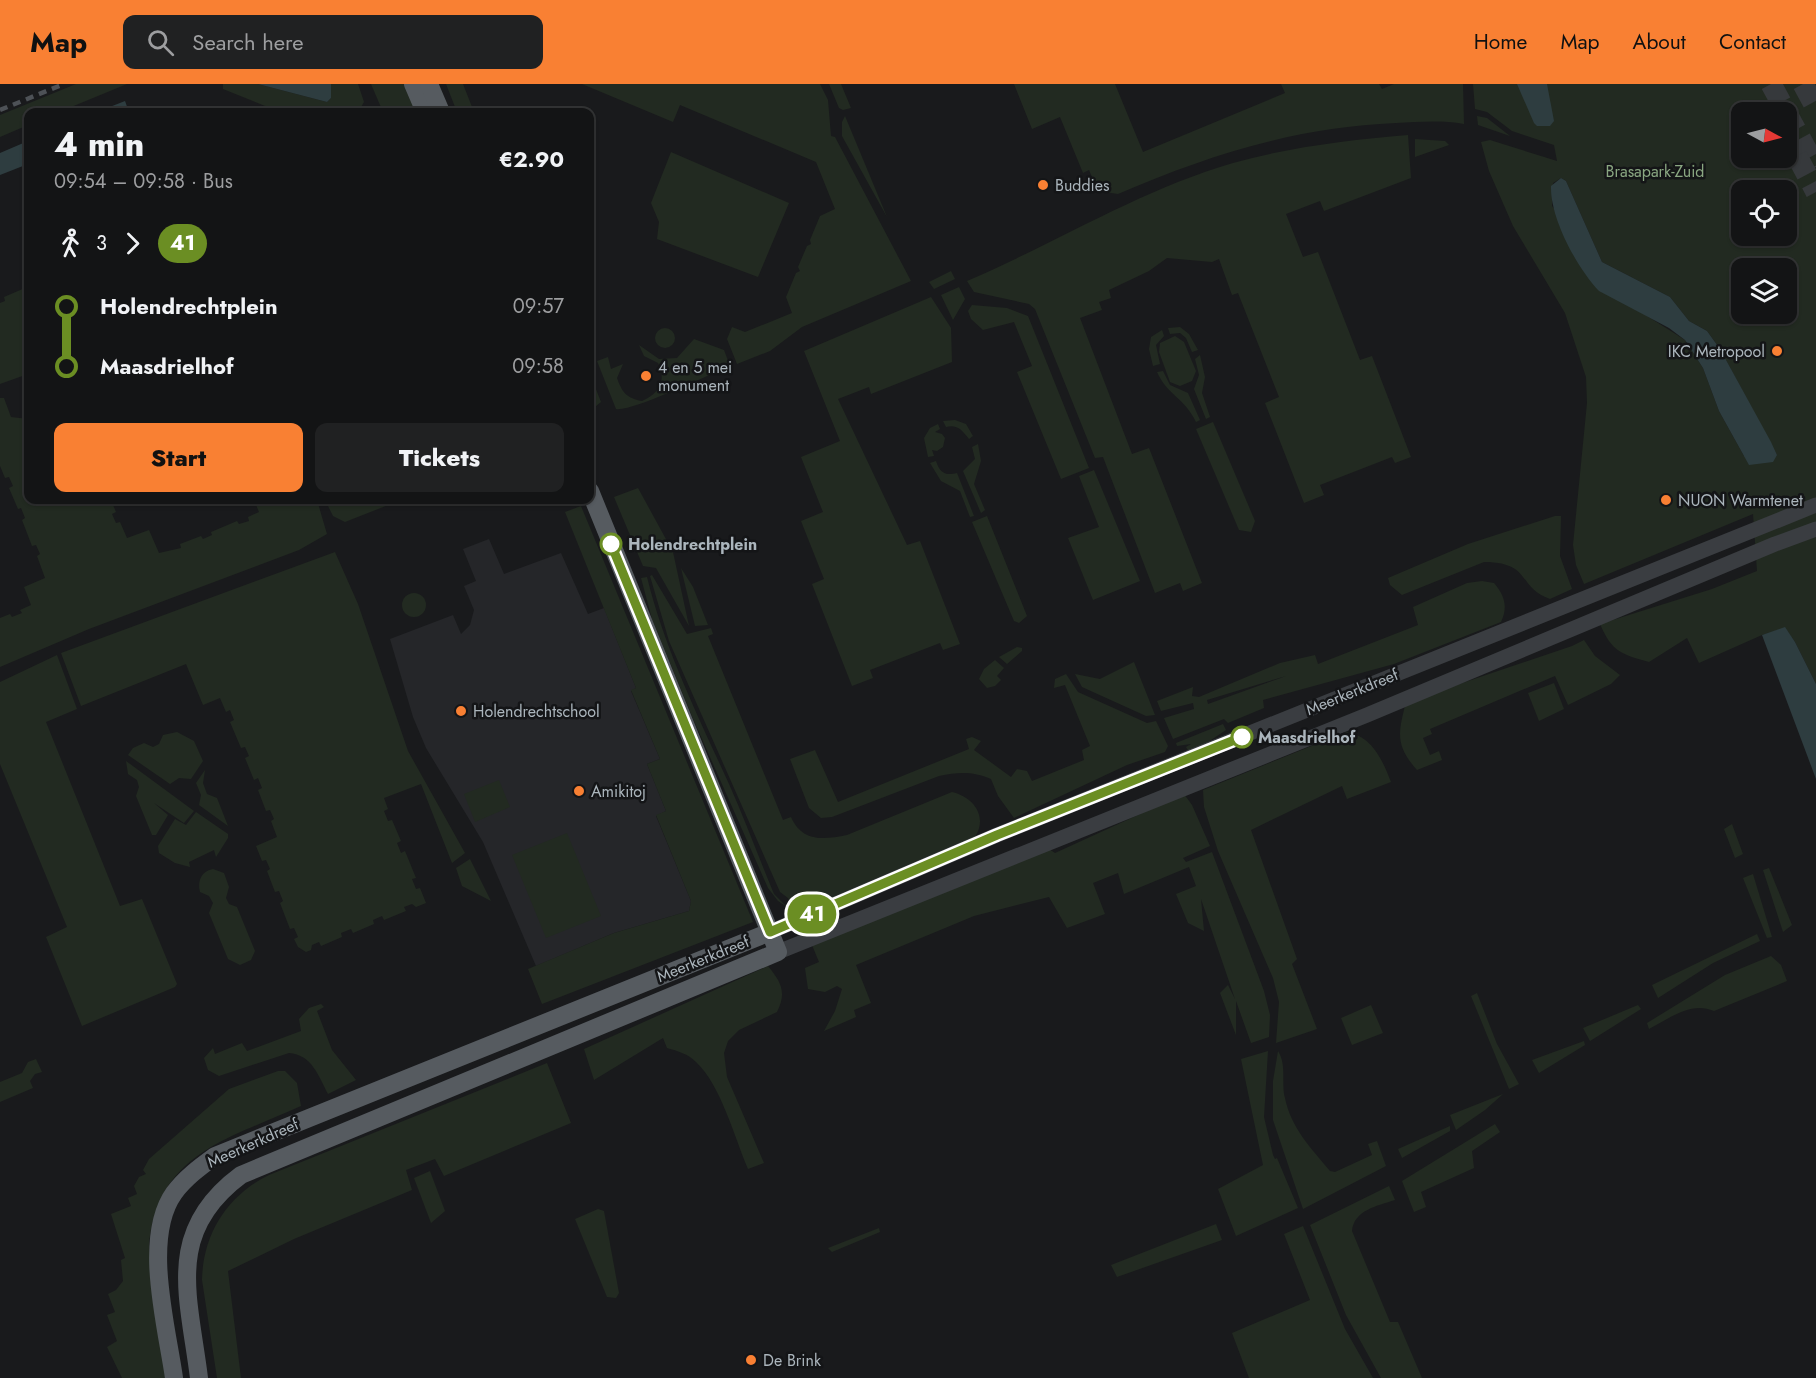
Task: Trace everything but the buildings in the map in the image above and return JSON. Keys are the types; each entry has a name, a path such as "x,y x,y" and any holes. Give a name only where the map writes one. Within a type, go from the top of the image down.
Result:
{"main road":[{"path":"413,84 423,108"},
{"path":"429,84 439,108"},
{"path":"594,501 778,952"},
{"name":"Meerkerkdreef","path":"174,1378 158,1260 160,1224 173,1194 194,1171 215,1156 770,932"},
{"name":"Meerkerkdreef","path":"199,1378 188,1295 189,1250 193,1230 220,1191 241,1175 778,952"}],"street":[{"name":"Meerkerkdreef","path":"770,932 997,835 1816,505"},
{"name":"Meerkerkdreef","path":"778,952 1367,715 1775,544 1816,529"}],"shaded area":[{"path":"258,84 331,84 331,98 327,102"},
{"path":"1517,84 1547,84 1554,121 1550,126 1537,126 1534,123"},
{"path":"125,101 128,108 107,108"},
{"path":"24,143 24,166 0,175 0,153"},
{"path":"1561,178 1566,181 1602,262 1670,297 1689,321 1707,331 1720,349 1771,442 1777,455 1773,462 1749,465 1719,411 1703,368 1685,340 1669,328 1599,291 1582,269 1566,242 1555,213 1551,186"},
{"path":"489,539 504,574 561,553 588,614 604,608 636,688 631,691 660,759 647,764 666,811 656,816 691,901 689,911 614,933 536,966 483,842 426,748 413,717 390,639 453,615 461,634 470,625 474,610 464,586 476,581 463,549"},
{"path":"1785,627 1816,684 1816,779 1762,635"}],"green space":[{"path":"76,84 127,84 69,108 24,108 24,127 0,137 0,115"},
{"path":"223,84 258,84 327,102 331,98 331,84 358,84 364,102 360,108 270,108 223,89"},
{"path":"371,84 408,84 418,108 381,108"},
{"path":"446,84 463,84 472,108 455,108"},
{"path":"582,84 820,84 828,100 831,136 835,137 911,281 802,327 770,351 737,364 727,339 732,327 745,332 792,313 786,297 796,273 800,271 798,267 807,246 811,244 810,240 820,216 835,209 816,162 680,105 673,122"},
{"path":"829,84 841,84 851,108 843,110 839,108"},
{"path":"1014,84 1115,84 1143,152 1285,93 1281,84 1379,84 1382,89 1394,84 1463,84 1464,124 1396,123 1323,130 1288,137 1219,155 1118,194 1098,191 1089,170 1083,173 1060,117 1032,129"},
{"name":"Brasapark-Zuid","path":"1473,84 1816,84 1816,684 1795,642 1785,628 1762,635 1699,663 1687,638 1649,662 1624,654 1613,646 1604,633 1600,624 1712,589 1757,571 1753,514 1584,584 1576,565 1573,545 1587,403 1586,377 1565,313 1513,226 1489,171 1481,142 1490,140 1557,161 1554,145 1512,131 1487,112 1475,109","holes":["1561,178 1566,181 1602,262 1670,297 1689,321 1707,331 1720,349 1777,455 1744,456 1719,411 1703,368 1685,340 1647,316 1552,206 1553,183"]},
{"path":"845,116 887,217 842,136 842,122"},
{"path":"1477,116 1487,118 1510,136 1478,125"},
{"path":"1408,135 1411,178 1324,211 1320,201 1286,214 1303,257 1318,252 1360,360 1372,356 1411,457 1395,463 1392,457 1320,485 1324,495 1304,503 1265,403 1279,397 1238,293 1232,295 1219,259 1212,262 1167,258 1149,271 1109,290 1111,298 1099,302 1102,310 1080,318 1132,454 1149,448 1202,583 1183,591 1180,583 1155,593 1103,457 1095,458 1035,309 1029,304 974,292 967,281 1131,202 1199,174 1254,157 1298,148"},
{"path":"1415,139 1445,141 1449,145 1415,157"},
{"path":"671,152 789,203 758,277 657,239 659,222 651,203"},
{"path":"951,271 955,279 934,289 929,282"},
{"path":"959,287 965,299 953,320 941,295"},
{"path":"24,288 24,375 0,384 0,303 5,301 4,297"},
{"path":"931,297 951,328 952,362 871,394 869,387 838,399 907,545 920,541 960,644 943,650 940,643 870,670 873,678 852,686 812,584 824,579 801,521 823,512 801,457 840,441 804,351"},
{"path":"972,305 1007,308 1028,316 1089,468 1061,479 1017,372 1032,366 1014,322 983,330 971,319 968,311"},
{"path":"1180,327 1189,334 1198,350 1192,352 1186,338 1180,333 1170,334 1168,328"},
{"path":"665,328 672,331 675,338 672,345 665,348 658,345 655,338 658,331"},
{"path":"1162,330 1164,336 1156,345 1160,364 1153,366 1149,349 1151,337"},
{"path":"1175,336 1184,342 1196,371 1192,381 1180,386 1170,382 1159,352 1160,343"},
{"path":"694,339 724,350 730,366 654,399 616,409 597,361 608,357 611,369 623,364 617,378 621,387 628,396 642,401 657,390 662,375 658,363 644,356 639,345 659,359 677,358"},
{"path":"1200,355 1205,377 1202,393 1210,417 1206,419 1194,389 1199,375 1195,359"},
{"path":"1163,371 1170,385 1188,393 1200,420 1196,422 1186,407 1161,380 1157,372"},
{"path":"594,384 601,402 594,408"},
{"path":"0,398 4,398 11,417 24,419 24,504 113,504 116,512 112,514 116,523 120,522 127,538 149,530 159,553 181,548 180,544 201,536 203,539 212,535 211,532 237,521 239,524 249,521 248,517 259,512 256,504 318,504 327,534 299,550 89,629 0,667 0,618 22,613 20,610 31,605 24,587 45,578 37,556 40,554 36,545 32,546 22,520 25,518 21,508 18,509 9,488 13,486 9,477 5,478 0,466"},
{"path":"955,420 966,424 973,436 969,439 959,428 946,427 943,421"},
{"path":"1213,422 1255,521 1251,532 1239,530 1196,429"},
{"path":"938,424 940,429 935,432 942,434 945,438 943,447 937,451 932,450 934,456 928,457 924,438 930,428"},
{"path":"978,444 981,461 974,484 985,510 981,513 963,471 975,459 972,447"},
{"path":"936,461 944,473 957,473 974,516 970,517 960,491 941,481 930,463"},
{"path":"1094,470 1140,581 1093,600 1068,538 1099,527 1079,476"},
{"path":"638,488 673,552 689,626 656,568 643,566 614,497"},
{"path":"327,504 391,504 345,522 333,516"},
{"path":"581,506 753,922 542,1004 528,969 614,933 689,911 691,901 656,815 666,811 647,764 660,759 631,690 636,688 565,512"},
{"path":"987,516 1027,616 1019,623 1014,621 972,522"},
{"path":"1561,516 1560,556 1572,589 1550,599 1533,589 1510,566 1499,563 1484,562 1402,595 1390,585 1388,578 1468,544"},
{"path":"335,552 358,604 408,751 465,853 452,863 421,784 384,798 388,809 384,811 388,821 392,820 401,841 397,843 401,853 405,851 416,878 412,879 416,889 420,888 426,903 416,907 412,904 404,907 406,911 384,920 382,916 373,920 374,924 353,933 351,929 341,933 342,937 321,946 319,942 312,945 311,950 306,952 298,947 294,939 298,937 294,928 290,929 280,903 283,901 279,891 275,892 267,871 270,869 266,860 262,861 256,846 277,837 271,821 274,819 270,810 266,811 258,790 262,788 258,778 254,780 245,758 249,756 245,747 241,748 230,722 234,720 230,710 226,712 220,698 203,705 186,664 81,706 61,653"},
{"path":"681,568 693,587 708,625 695,626"},
{"path":"652,575 687,634 711,628 713,634 708,636 783,820 791,817 801,831 807,835 822,838 838,837 952,792 967,798 977,809 980,822 975,837 814,906 793,909 788,898 780,892 669,641 650,576"},
{"path":"647,577 663,631 683,682 735,798 774,894 787,907 778,901 768,888 694,721 652,619 641,578"},
{"path":"1482,581 1494,583 1501,592 1504,602 1501,622 1394,664 1263,700 1264,708 1228,723 1224,719 1173,739 1164,718 1194,709 1193,703 1161,711 1157,701 1193,687 1192,696 1199,697 1280,663 1315,655 1318,664 1418,625 1413,607 1467,583","holes":["1286,676 1208,704 1207,700"]},
{"path":"409,593 419,593 426,600 426,610 419,617 409,617 402,610 402,600"},
{"path":"1584,640 1595,656 1620,675 1611,684 1568,705 1555,676 1430,729 1432,734 1423,738 1430,755 1439,751 1442,760 1417,770 1410,761 1400,738 1406,702"},
{"path":"1017,647 1022,648 1022,651 1007,664 999,657"},
{"path":"57,655 77,709 46,722 120,906 142,899 177,984 175,987 82,1026 46,937 67,927 0,764 0,682"},
{"path":"995,660 1004,668 997,676 1001,680 995,686 987,688 979,679 984,669"},
{"path":"1134,662 1155,715 1146,716 1082,687 1075,674 1100,679"},
{"path":"1066,674 1078,692 1147,723 1156,721 1168,746 1165,752 1127,765 1014,818 998,796 991,779 965,773 939,776 832,817 821,818 809,808 790,759 815,750 838,802 969,749 966,739 972,737 981,741 974,750 1011,777 1017,769 1027,771 1032,781 1084,760 1082,750 1090,746 1065,685 1054,688 1055,679"},
{"path":"1554,683 1564,709 1539,721 1528,693"},
{"path":"1223,724 1226,730 1190,754 1186,747 1191,744 1177,746 1176,743"},
{"path":"177,732 194,741 203,761 191,779 179,778 170,784 128,755 133,748 144,743 153,747 159,744 163,735"},
{"path":"1346,732 1363,738 1375,750 1391,782 1347,799 1342,786 1251,830 1297,959 1292,964 1317,1029 1276,1043 1279,1002 1273,978 1218,851 1204,807 1203,790"},
{"path":"126,761 194,811 184,823 154,803 168,815 156,835 152,835 136,796 139,787 137,780 128,774"},
{"path":"205,770 203,783 207,794 217,798 228,826 199,805 201,795 196,783"},
{"path":"499,780 510,807 475,822 464,794"},
{"path":"1184,794 1192,805 1210,846 1183,858 1186,862 1212,852 1264,991 1270,1015 1269,1037 1251,1043 1236,1001 1236,1035 1220,993 1228,985 1235,999 1201,899 1204,931 1188,923 1176,894 1196,886 1189,867 1124,894 1118,873 1093,883 1105,914 1067,928 1049,897 974,916 856,965 871,1003 854,1010 856,1017 824,1031 835,1011 842,989 837,986 825,992 808,989 805,968 819,962 812,945 1049,849 1055,853"},
{"path":"196,812 228,834 228,838 216,857 214,850 189,862 190,867 175,863 159,853 158,846 175,819 186,825"},
{"path":"1732,824 1743,854 1735,858 1724,829"},
{"path":"567,833 601,916 546,938 512,855"},
{"path":"470,859 491,901 462,886 456,868"},
{"path":"1769,868 1792,925 1783,932 1763,870"},
{"path":"213,869 224,873 229,887 226,898 229,904 237,907 255,951 251,960 240,965 228,959 209,913 213,903 209,896 200,892 201,877"},
{"path":"1753,874 1772,937 1767,938 1743,878"},
{"path":"1757,934 1760,941 1713,963 1658,998 1652,985"},
{"path":"1771,956 1781,965 1787,981 1714,1011 1705,1008 1689,1009 1649,1029 1647,1023 1725,975"},
{"path":"768,966 776,977 782,993 777,1012 739,1030 728,1041 724,1053 727,1077 764,1163 748,1169 713,1084 696,1062 686,1055 667,1048 663,1038 594,1080 584,1049"},
{"path":"1477,993 1497,1044 1519,1084 1509,1089 1471,996"},
{"path":"321,1004 324,1007 317,1011 332,1050 356,1080 328,1094 309,1062 289,1053 219,1076 208,1070 204,1058 213,1048 215,1054 242,1043 247,1051 301,1031 299,1019 309,1008"},
{"path":"1371,1005 1383,1033 1352,1045 1341,1018"},
{"path":"1638,1005 1641,1009 1590,1041 1583,1028"},
{"path":"1584,1041 1585,1045 1539,1073 1532,1060"},
{"path":"1268,1051 1264,1117 1273,1155 1275,1159 1277,1158 1298,1208 1236,1236 1218,1189 1263,1165 1241,1059"},
{"path":"1278,1051 1283,1068 1285,1098 1292,1119 1330,1171 1335,1172 1372,1155 1368,1144 1377,1141 1386,1166 1303,1209 1273,1120 1273,1081"},
{"path":"36,1059 42,1072 35,1074 30,1081 33,1088 0,1102 0,1082 22,1073 28,1062"},
{"path":"547,1063 571,1123 444,1176 435,1159 406,1170 412,1190 294,1239 228,1271 241,1378 217,1378 202,1280 203,1263 220,1217 241,1193 269,1175"},
{"path":"278,1071 285,1071 297,1083 301,1106 223,1140 182,1170 166,1190 155,1215 149,1246 166,1378 122,1378 107,1347 117,1341 107,1315 115,1312 108,1294 116,1290 123,1281 121,1260 125,1258 111,1214 131,1206 128,1198 137,1194 134,1186 139,1177 146,1174 143,1170 149,1159 229,1089"},
{"path":"1503,1094 1485,1110 1456,1130 1450,1115"},
{"path":"1495,1124 1500,1132 1472,1151 1474,1168 1421,1192 1426,1207 1414,1212 1402,1181"},
{"path":"1450,1126 1450,1131 1402,1158 1398,1149"},
{"path":"430,1171 445,1211 431,1223 414,1178"},
{"path":"1389,1186 1395,1200 1362,1214 1357,1218 1352,1231 1390,1322 1398,1322 1422,1378 1381,1378 1346,1315 1310,1225"},
{"path":"598,1209 604,1211 619,1293 616,1298 607,1297 575,1219"},
{"path":"1216,1224 1222,1240 1117,1277 1111,1265"},
{"path":"1303,1226 1345,1329 1373,1378 1249,1378 1232,1333 1310,1300 1284,1234"},
{"path":"879,1228 880,1232 832,1252 828,1248"}],"tunnel":[{"path":"1771,84 1816,167"},
{"path":"1803,84 1816,108"},
{"path":"1797,156 1816,192"}],"railway":[{"path":"0,110 64,84"}],"bus line":[{"name":"41","path":"611,544 770,932 997,835 1242,737"}],"place":[{"name":"Buddies","path":"1043,185"},
{"name":"IKC Metropool","path":"1777,351"},
{"name":"4 en 5 mei monument","path":"646,376"},
{"name":"NUON Warmtenet","path":"1666,500"},
{"name":"Holendrechtplein","path":"611,544"},
{"name":"Holendrechtschool","path":"461,711"},
{"name":"Maasdrielhof","path":"1242,737"},
{"name":"Amikitoj","path":"579,791"},
{"name":"De Brink","path":"751,1360"}]}
